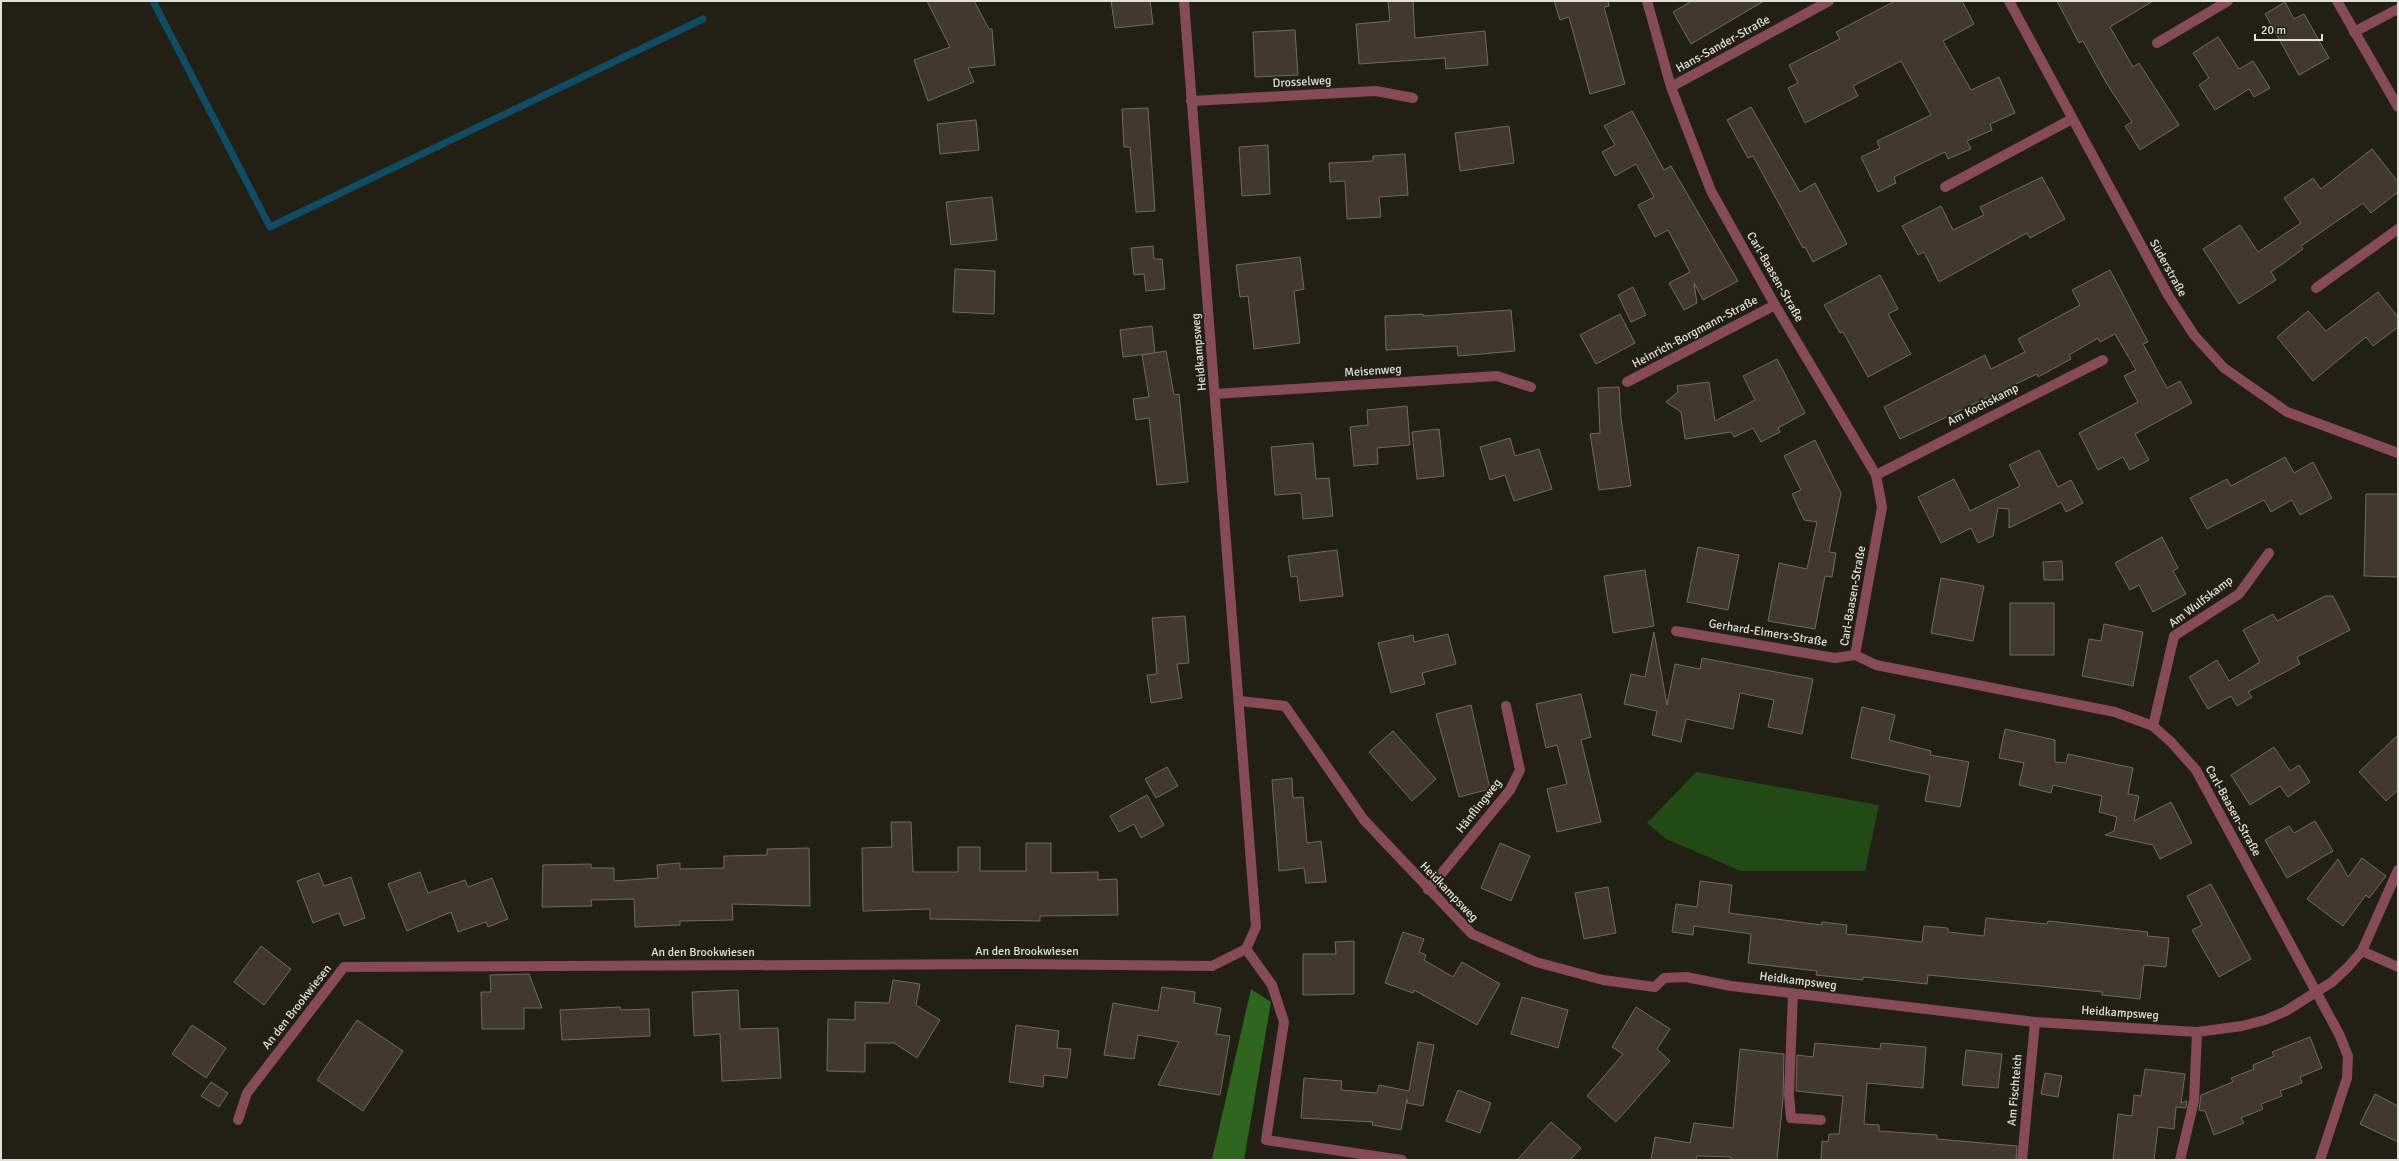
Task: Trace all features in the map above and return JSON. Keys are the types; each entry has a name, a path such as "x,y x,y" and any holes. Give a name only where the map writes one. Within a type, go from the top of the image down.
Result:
{"street":[{"name":"Heidkampsweg","path":"1184,1 1256,927 1246,949"},
{"name":"Carl-Baasen-Straße","path":"1647,1 1671,87 1711,191 1775,305 1876,474 1882,507 1855,655 1876,665 2115,712 2153,726 2171,742 2196,770 2339,1034 2348,1056 2347,1078 2320,1160"},
{"name":"Hans-Sander-Straße","path":"1671,87 1829,1"},
{"name":"Süderstraße","path":"2009,1 2168,295 2194,335 2224,368 2287,412 2398,453"},
{"path":"2157,43 2228,1"},
{"path":"2337,1 2398,107"},
{"path":"2354,32 2398,9"},
{"name":"Drosselweg","path":"1191,100 1376,91 1412,98"},
{"path":"1945,187 2072,119"},
{"path":"2316,288 2398,228"},
{"name":"Heinrich-Borgmann-Straße","path":"1627,382 1775,305"},
{"name":"Am Kochskamp","path":"1876,474 2103,360"},
{"name":"Meisenweg","path":"1215,394 1497,376 1531,387"},
{"name":"Am Wulfskamp","path":"2153,726 2174,636 2239,594 2270,553"},
{"name":"Gerhard-Eimers-Straße","path":"1676,631 1835,658 1855,655"},
{"name":"Heidkampsweg","path":"1239,701 1285,706 1364,820 1428,890 1472,934 1536,962 1632,985 1655,987 1664,978 1686,977 1731,986 1793,994 2035,1022 2197,1032 2265,1020 2286,1011 2337,977 2362,951 2398,870"},
{"name":"Hänflingweg","path":"1428,890 1510,790 1520,770 1506,706"},
{"path":"1246,949 1272,985 1284,1022 1266,1140 1402,1160"},
{"name":"An den Brookwiesen","path":"238,1120 247,1093 344,967 1013,964 1212,966 1246,949"},
{"path":"2362,951 2398,967"},
{"path":"1793,994 1789,1094 1791,1118 1821,1120"},
{"name":"Am Fischteich","path":"2022,1160 2035,1022"},
{"path":"2180,1160 2194,1101 2197,1032"}],"green space":[{"path":"1696,772 1879,805 1865,871 1741,871 1666,839 1647,823"},
{"path":"1251,989 1271,1002 1244,1160 1198,1160 1212,1159"}],"building":[{"path":"927,1 974,1 989,29 992,29 995,65 968,68 974,82 928,101 914,60 950,47"},
{"path":"1111,1 1150,1 1153,24 1115,28"},
{"path":"1388,1 1413,1 1415,38 1485,31 1488,65 1446,69 1445,58 1359,64 1356,24 1390,21"},
{"path":"1554,1 1608,1 1609,6 1604,7 1625,84 1590,94 1569,17 1560,20"},
{"path":"1692,1 1764,1 1691,44 1673,12"},
{"path":"1895,1 1962,1 1974,24 1943,41 1971,90 1999,77 2015,113 1990,124 1992,130 1967,141 1971,149 1948,159 1945,152 1894,177 1896,183 1878,192 1861,157 1880,148 1877,141 1931,115 1901,61 1853,86 1858,96 1805,123 1788,88 1798,83 1789,65 1840,39 1836,32"},
{"path":"2057,1 2153,1 2110,27 2133,67 2139,63 2179,125 2140,150 2125,126 2132,122 2107,84 2083,41 2079,43"},
{"path":"2285,2 2294,19 2304,14 2329,58 2299,75 2265,14"},
{"path":"1295,30 1298,75 1255,77 1253,32"},
{"path":"2218,37 2239,69 2253,61 2270,88 2254,97 2249,89 2215,110 2199,85 2209,78 2193,53"},
{"path":"1751,107 1800,192 1815,183 1847,244 1813,262 1805,247 1803,248 1753,156 1748,158 1727,120"},
{"path":"1148,108 1155,211 1136,212 1130,147 1124,147 1122,109"},
{"path":"1632,111 1664,170 1671,166 1738,281 1703,300 1694,283 1697,303 1684,310 1669,283 1690,272 1668,230 1655,237 1638,205 1654,197 1636,164 1615,176 1602,152 1615,145 1604,126"},
{"path":"976,120 979,150 940,154 937,124"},
{"path":"1509,126 1514,163 1460,171 1455,133"},
{"path":"1268,145 1270,194 1242,196 1239,147"},
{"path":"2372,149 2398,182 2398,192 2371,213 2363,203 2301,246 2303,249 2271,272 2276,280 2239,304 2203,249 2240,225 2258,252 2301,223 2284,198 2313,178 2321,189"},
{"path":"1405,154 1408,195 1379,197 1381,217 1347,219 1345,181 1330,182 1329,163 1373,161 1373,156"},
{"path":"2042,177 2065,219 2030,238 2027,233 1939,282 1924,252 1918,255 1902,226 1941,206 1953,230 1984,215 1980,207"},
{"path":"992,197 997,240 951,245 946,202"},
{"path":"1153,246 1154,259 1162,259 1165,289 1146,291 1144,274 1134,275 1131,248"},
{"path":"1300,257 1304,289 1294,291 1300,343 1254,349 1248,296 1240,297 1236,265"},
{"path":"955,269 995,271 994,314 953,312"},
{"path":"2110,270 2148,342 2143,344 2167,388 2180,381 2192,403 2135,434 2149,460 2130,470 2123,457 2098,470 2079,433 2138,402 2124,376 2136,370 2115,334 2100,342 2098,338 2069,355 2071,359 2038,377 2037,374 1900,439 1884,407 1985,355 1991,369 2025,352 2018,339 2080,305 2072,290"},
{"path":"1880,275 1898,309 1888,314 1911,354 1868,377 1843,332 1840,333 1824,305"},
{"path":"1633,287 1646,315 1631,322 1618,295"},
{"path":"2378,292 2398,317 2398,327 2373,346 2366,337 2313,381 2277,337 2308,311 2326,331"},
{"path":"1511,310 1515,351 1458,356 1457,346 1386,350 1385,316 1423,314 1423,316"},
{"path":"1620,314 1635,343 1596,364 1580,335"},
{"path":"1152,326 1155,353 1123,357 1120,330"},
{"path":"1166,351 1174,395 1179,394 1188,482 1157,485 1149,418 1136,420 1133,399 1149,397 1142,355"},
{"path":"1777,359 1805,413 1778,428 1780,432 1761,442 1753,428 1734,437 1731,432 1685,439 1681,412 1666,402 1678,392 1677,386 1709,382 1715,421 1755,400 1743,376"},
{"path":"1619,387 1621,418 1631,486 1599,490 1590,434 1600,433 1598,388"},
{"path":"1407,406 1410,445 1377,448 1378,464 1354,466 1350,427 1368,425 1367,410"},
{"path":"1439,429 1444,476 1417,479 1412,432"},
{"path":"1510,438 1515,456 1539,449 1552,489 1514,501 1505,475 1490,480 1480,447"},
{"path":"1815,440 1841,493 1829,552 1836,553 1832,577 1825,576 1815,629 1768,621 1779,563 1807,569 1817,522 1804,520 1792,494 1801,490 1784,456"},
{"path":"1313,443 1316,479 1329,478 1333,516 1303,519 1301,493 1275,495 1271,447"},
{"path":"2039,450 2058,487 2071,480 2083,503 2066,512 2061,502 2009,528 2009,509 1998,508 1993,536 1978,543 1971,528 1941,543 1918,497 1954,479 1970,511 2020,486 2009,465"},
{"path":"2285,457 2294,473 2313,462 2332,498 2300,515 2292,500 2271,512 2264,500 2207,529 2190,498 2227,479 2231,486"},
{"path":"2366,494 2398,494 2398,577 2364,576"},
{"path":"2162,537 2178,568 2173,571 2186,594 2153,612 2139,585 2130,590 2115,563"},
{"path":"1698,547 1739,555 1728,610 1687,602"},
{"path":"1337,550 1343,596 1300,601 1297,576 1291,577 1288,556"},
{"path":"2062,561 2063,580 2044,580 2043,562"},
{"path":"1645,570 1654,626 1613,633 1604,576"},
{"path":"1941,578 1984,586 1973,641 1931,633"},
{"path":"2325,596 2333,596 2350,630 2297,657 2300,664 2248,692 2252,697 2237,706 2231,696 2208,709 2189,677 2217,660 2229,681 2260,662 2243,630 2273,614 2277,621"},
{"path":"2010,603 2054,603 2054,655 2010,655"},
{"path":"1185,616 1189,663 1177,664 1182,698 1151,703 1147,675 1157,674 1152,618"},
{"path":"2104,624 2143,632 2133,686 2082,676 2089,639 2101,641"},
{"path":"1654,632 1667,705 1675,664 1700,669 1702,658 1813,679 1802,734 1768,727 1774,700 1740,693 1733,729 1686,719 1681,742 1652,735 1657,711 1624,704 1631,674 1645,677"},
{"path":"1448,634 1456,664 1422,673 1425,684 1391,693 1378,643 1413,635 1414,642"},
{"path":"1581,694 1591,737 1581,740 1601,822 1557,832 1547,789 1567,784 1557,745 1546,748 1536,704"},
{"path":"1471,705 1490,789 1459,797 1436,714"},
{"path":"1862,707 1895,715 1889,740 1931,751 1930,755 1969,762 1960,807 1925,801 1930,775 1851,758"},
{"path":"2005,729 2055,740 2055,762 2066,763 2068,754 2133,768 2128,794 2139,796 2134,821 2171,802 2192,843 2160,859 2153,845 2105,835 2114,831 2117,817 2099,812 2102,796 2053,785 2051,793 2019,785 2024,763 1999,758"},
{"path":"1393,731 1436,779 1412,801 1369,752"},
{"path":"2398,735 2398,790 2386,801 2359,772"},
{"path":"2274,747 2290,771 2299,765 2310,782 2288,797 2280,786 2250,805 2231,775"},
{"path":"1167,767 1178,786 1156,798 1145,779"},
{"path":"1292,778 1293,798 1303,797 1307,843 1321,841 1326,882 1306,883 1304,868 1279,871 1272,780"},
{"path":"1147,795 1164,825 1141,838 1134,824 1119,832 1110,816"},
{"path":"2315,821 2333,851 2287,878 2265,840 2289,826 2294,833"},
{"path":"891,822 911,822 913,872 958,872 958,847 980,847 980,871 1026,871 1026,843 1051,843 1051,873 1098,872 1098,880 1117,879 1118,915 1040,916 1040,921 930,919 930,909 863,911 862,848 892,847"},
{"path":"1500,843 1530,856 1511,901 1481,888"},
{"path":"809,848 810,906 732,904 733,920 680,921 680,925 635,927 634,899 591,900 592,906 542,907 543,865 591,864 591,868 614,868 614,881 658,878 657,865 680,863 680,869 724,868 724,856 767,855 767,849"},
{"path":"2362,858 2386,876 2369,898 2366,895 2343,926 2307,899 2338,859 2348,877"},
{"path":"420,872 428,893 465,880 468,887 492,878 508,919 488,927 486,922 458,932 451,912 407,931 388,884"},
{"path":"319,873 324,886 351,877 365,918 344,926 339,913 313,923 297,881"},
{"path":"1700,881 1732,885 1729,913 1822,925 1822,922 1847,925 1846,934 1922,942 1924,926 1948,928 1948,932 1984,936 1986,918 2047,924 2048,921 2148,932 2147,936 2169,938 2166,967 2144,965 2140,999 2102,995 2102,992 1928,975 1927,984 1863,977 1863,980 1816,975 1817,971 1748,963 1751,934 1694,926 1693,935 1672,932 1676,904 1697,907"},
{"path":"2211,884 2251,959 2219,977 2192,930 2202,925 2187,896"},
{"path":"1608,887 1616,933 1584,939 1575,893"},
{"path":"1403,932 1424,939 1419,952 1426,955 1424,960 1453,977 1462,962 1500,984 1477,1025 1414,990 1413,993 1385,983"},
{"path":"1354,941 1354,994 1303,995 1303,954 1336,954 1335,942"},
{"path":"261,946 291,969 264,1005 234,982"},
{"path":"529,974 542,1008 524,1008 524,1029 482,1029 481,992 491,992 490,975"},
{"path":"893,980 920,984 916,1005 940,1020 917,1058 894,1043 865,1043 865,1072 827,1071 828,1019 855,1020 855,1002 889,1003"},
{"path":"1162,987 1195,992 1194,1003 1221,1008 1216,1034 1230,1036 1220,1095 1158,1085 1179,1042 1138,1035 1134,1059 1104,1055 1113,1003 1158,1011"},
{"path":"738,990 740,1029 778,1028 781,1078 722,1081 720,1034 694,1036 692,992"},
{"path":"1522,997 1568,1010 1558,1048 1511,1034"},
{"path":"620,1007 621,1010 649,1009 650,1036 562,1040 560,1010"},
{"path":"1636,1007 1670,1029 1657,1049 1670,1061 1616,1122 1587,1096 1623,1054 1612,1047"},
{"path":"357,1020 403,1051 363,1111 317,1080"},
{"path":"192,1025 226,1048 206,1078 172,1054"},
{"path":"1016,1025 1059,1031 1057,1048 1071,1049 1067,1078 1044,1075 1043,1087 1009,1082"},
{"path":"2310,1037 2322,1068 2300,1077 2302,1083 2280,1091 2282,1096 2261,1104 2263,1109 2241,1118 2244,1123 2214,1135 2205,1111 2199,1110 2201,1095 2233,1082 2231,1078 2254,1069 2253,1065 2274,1056 2272,1052"},
{"path":"1418,1042 1434,1045 1423,1106 1407,1103 1407,1099 1401,1130 1372,1125 1373,1122 1301,1118 1304,1078 1342,1081 1341,1090 1377,1093 1379,1085 1409,1091"},
{"path":"1815,1043 1880,1049 1881,1043 1926,1047 1923,1088 1867,1083 1864,1124 1879,1125 1879,1131 1937,1135 1937,1139 2017,1146 2016,1160 1821,1160 1822,1141 1828,1142 1829,1134 1839,1134 1843,1096 1796,1091 1797,1055 1813,1057"},
{"path":"1740,1049 1784,1054 1783,1098 1777,1160 1731,1160 1731,1157 1697,1156 1696,1160 1651,1160 1655,1137 1690,1143 1694,1123 1733,1128"},
{"path":"1966,1050 2002,1054 1998,1088 1962,1085"},
{"path":"2145,1069 2185,1074 2181,1103 2187,1101 2186,1108 2176,1107 2174,1129 2158,1127 2154,1160 2113,1160 2118,1114 2132,1116 2134,1095 2141,1096"},
{"path":"2045,1073 2062,1076 2058,1097 2041,1094"},
{"path":"211,1082 228,1093 219,1107 201,1096"},
{"path":"1458,1090 1491,1103 1480,1133 1446,1121"},
{"path":"2375,1094 2398,1106 2398,1142 2360,1124"},
{"path":"1551,1122 1581,1148 1570,1160 1517,1160"}],"waterway":[{"path":"153,1 270,227 703,19"}]}
